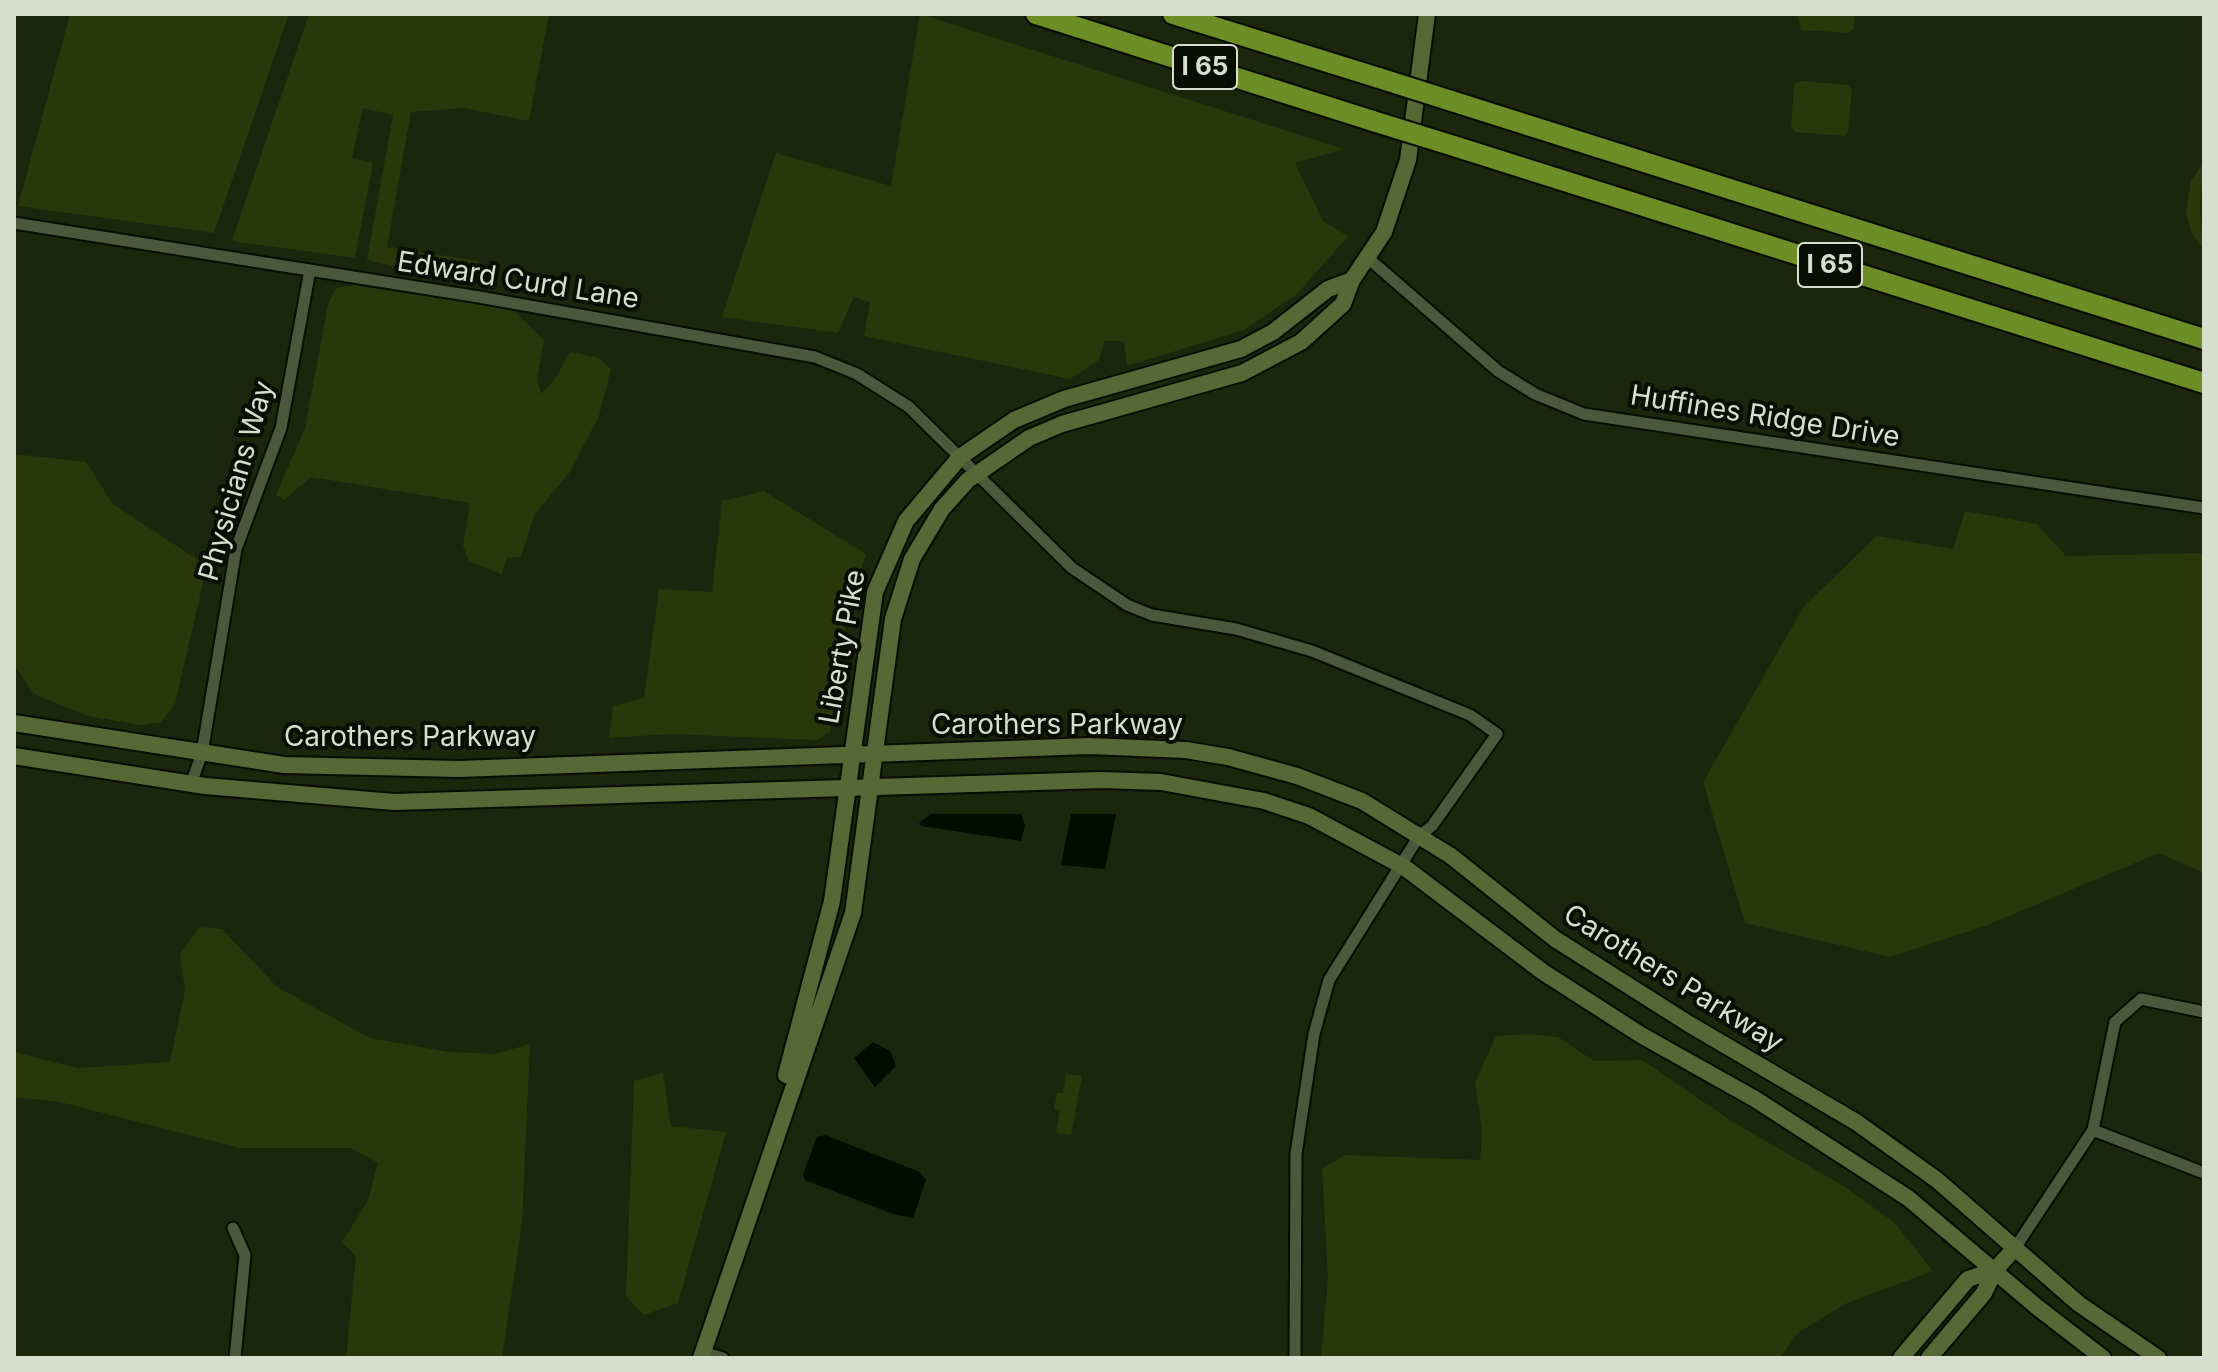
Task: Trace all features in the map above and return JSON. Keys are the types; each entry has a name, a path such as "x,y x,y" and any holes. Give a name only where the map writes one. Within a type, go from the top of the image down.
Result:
{"highway":[{"name":"I 65","path":"1036,14 2204,383"},
{"name":"I 65","path":"1173,14 2204,339"}],"main road":[{"name":"Liberty Pike","path":"737,1245 853,913 899,593 926,534 942,509 975,475 1029,438 1062,424 1242,373 1277,357 1321,326 1343,304 1352,280 1368,258 1393,209 1408,160 1427,14"},
{"name":"Liberty Pike","path":"702,1355 825,939 868,626 882,568 906,521 960,457 983,438 1039,408 1241,349 1273,332 1328,289 1352,280"},
{"path":"1123,384 1129,406"},
{"name":"Carothers Parkway","path":"14,723 284,765 443,769 1090,746 1186,750 1228,757 1297,776 1362,801 1419,836 1451,856 1562,943 1689,1024 1856,1122 1937,1180 2079,1304 2158,1358"},
{"name":"Carothers Parkway","path":"14,756 198,785 394,802 1101,780 1161,782 1215,789 1309,816 1404,867 1543,972 1641,1035 1755,1099 1908,1198 2103,1358"},
{"path":"1929,1358 1984,1293 1995,1270 2015,1248"},
{"path":"1901,1358 1968,1279 1995,1270"}],"street":[{"name":"Edward Curd Lane","path":"14,223 310,270 815,357 877,385 909,407 1072,568 1127,605 1152,615 1236,629 1312,651 1470,715 1497,734 1432,826 1419,836"},
{"name":"Huffines Ridge Drive","path":"1368,258 1498,371 1535,394 1584,414 2204,508"},
{"name":"Physicians Way","path":"198,785 236,549 281,428 310,270"},
{"path":"1295,1358 1296,1154 1314,1034 1329,980 1404,867 1419,836"},
{"path":"2015,1248 2093,1130 2115,1022 2141,999 2204,1012"},
{"path":"2093,1130 2204,1173"},
{"path":"233,1228 245,1255 235,1358"},
{"path":"702,1355 723,1358"}],"green space":[{"path":"70,14 289,14 214,233 18,206"},
{"path":"309,14 549,14 529,121 464,108 411,112 387,247 479,261 473,284 367,260 393,115 363,108 352,158 373,163 355,258 232,241"},
{"path":"920,14 1344,149 1295,163 1323,221 1348,236 1297,294 1244,330 1127,366 1124,341 1104,341 1099,360 1070,379 864,336 870,302 854,297 838,333 722,317 776,153 891,186"},
{"path":"1797,14 1855,14 1854,28 1849,33 1801,30"},
{"path":"1800,81 1848,85 1852,90 1845,136 1795,132 1791,127 1794,85"},
{"path":"2204,162 2200,210 2204,250 2191,232 2186,212 2191,181"},
{"path":"354,285 512,308 544,341 537,379 541,394 555,379 570,352 599,358 611,369 599,416 570,472 534,515 521,557 507,558 502,574 469,561 463,546 470,503 311,477 284,500 276,495 305,428 328,304 336,288"},
{"path":"14,454 86,462 113,504 207,566 175,704 161,722 141,725 88,716 34,694 14,665"},
{"path":"764,491 866,554 851,597 830,732 817,740 670,734 609,738 613,706 644,698 659,589 712,592 722,501"},
{"path":"1965,511 2037,524 2066,556 2204,553 2204,873 2159,853 1985,926 1890,957 1745,923 1703,782 1804,606 1877,536 1953,549"},
{"path":"199,927 222,929 277,987 370,1038 449,1052 495,1054 530,1044 522,1224 502,1358 346,1358 356,1256 342,1242 368,1200 378,1163 351,1148 240,1148 60,1102 14,1097 14,1052 77,1068 170,1062 185,991 180,954"},
{"path":"1530,1034 1558,1037 1594,1061 1642,1060 1733,1122 1845,1187 1894,1222 1933,1271 1845,1304 1798,1333 1780,1358 1321,1358 1328,1278 1322,1169 1345,1155 1480,1160 1482,1131 1475,1083 1496,1036"},
{"path":"663,1073 671,1126 726,1132 678,1303 644,1315 626,1296 634,1081"},
{"path":"1066,1074 1082,1076 1071,1135 1056,1133 1060,1110 1054,1109 1057,1093 1063,1093"}],"shaded area":[{"path":"931,814 1021,814 1025,825 1021,841 921,826 919,823"},
{"path":"1071,814 1116,814 1105,869 1061,865"},
{"path":"873,1042 890,1051 896,1066 875,1087 854,1058"},
{"path":"825,1135 920,1172 926,1180 913,1218 893,1214 805,1180 803,1174 817,1137"}]}
